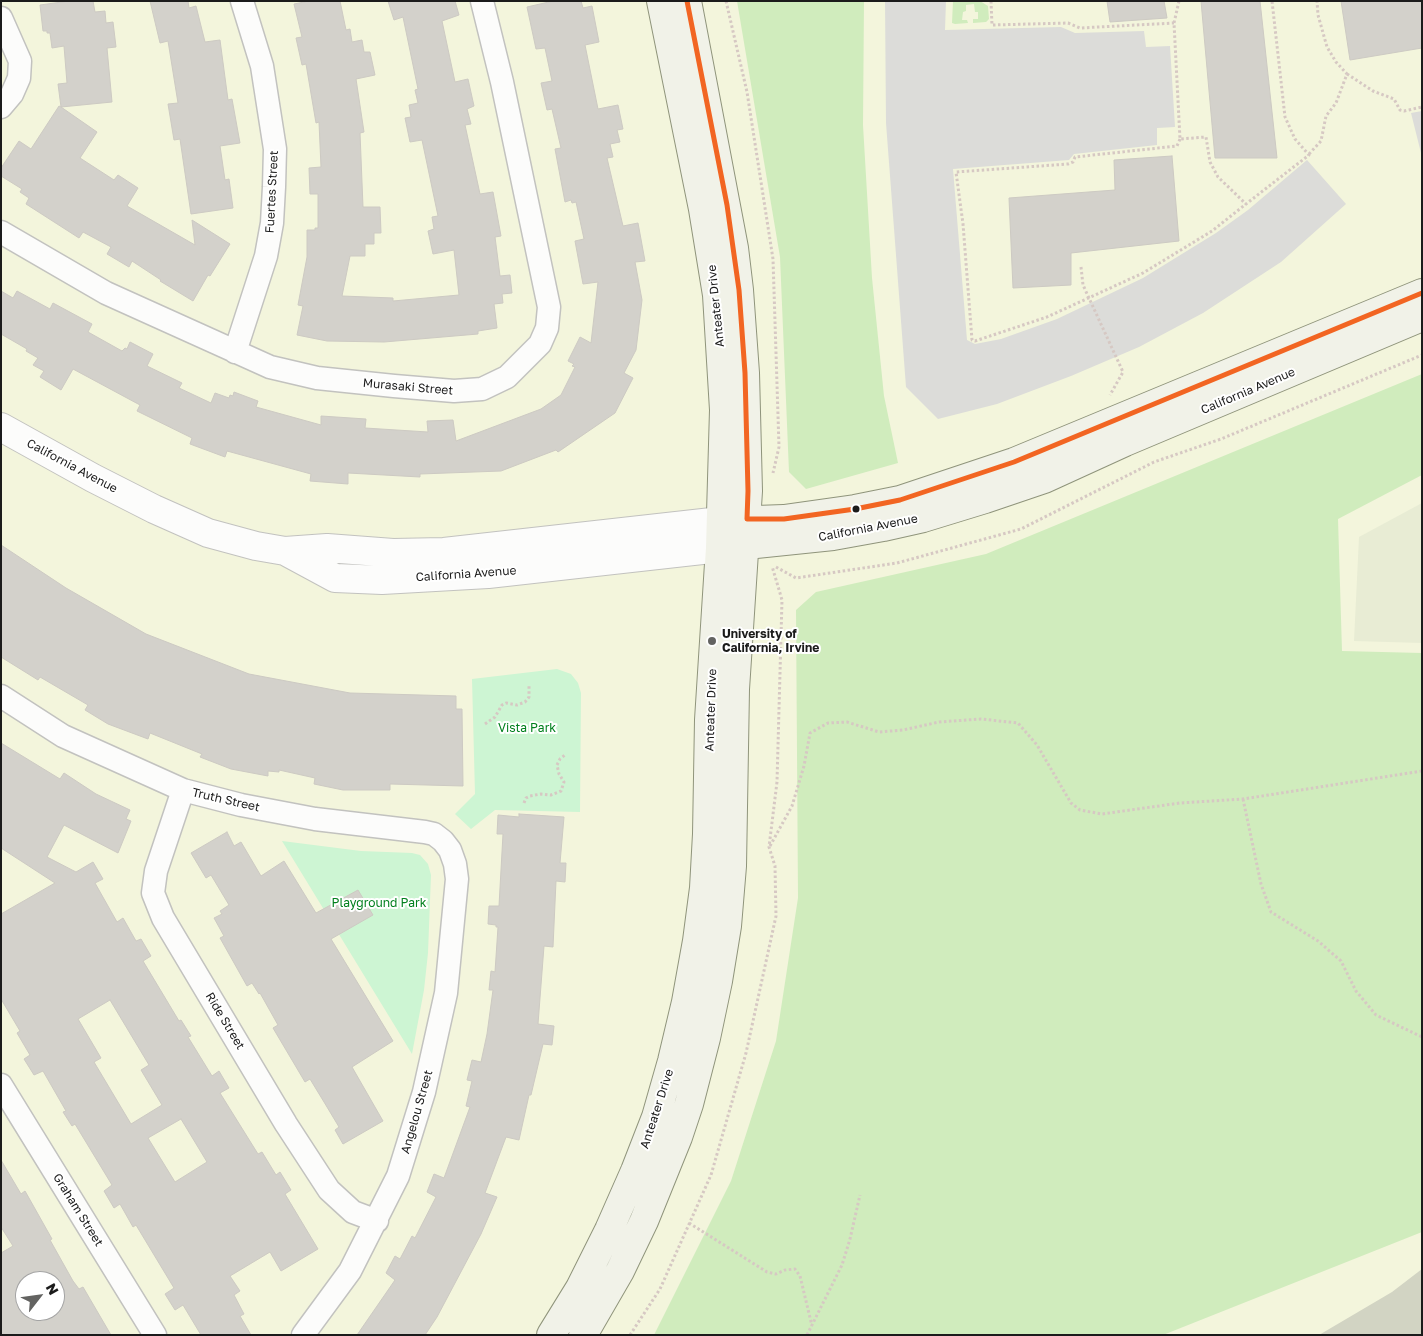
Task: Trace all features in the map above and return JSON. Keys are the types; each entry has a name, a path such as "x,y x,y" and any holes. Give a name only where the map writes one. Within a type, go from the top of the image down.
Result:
{"main road":[{"name":"Anteater Drive","path":"583,1335 620,1271 644,1221 678,1137 689,1104 718,982 732,866 735,689 741,579 733,533 718,295 703,209 661,1"},
{"name":"Anteater Drive","path":"551,1335 580,1288 636,1171 656,1117 686,1002 704,888 710,720 733,533 748,491 745,373 739,290 727,205 687,1"},
{"name":"California Avenue","path":"733,533 784,519 855,509 900,500 1014,462 1422,293"},
{"name":"California Avenue","path":"733,533 833,536 923,518 994,496 1044,479 1125,442 1422,317"}],"street":[{"name":"Fuertes Street","path":"235,352 266,256 272,223 275,149 262,66 242,1"},
{"name":"Murasaki Street","path":"1,232 106,293 270,367 317,378 454,392 482,389 507,377 540,344 547,328 550,307 502,82 482,1"},
{"path":"1,18 20,61 19,78 12,94 1,108"},
{"name":"California Avenue","path":"1,427 154,509 208,533 256,546 285,551 335,578 382,580 488,574 733,533"},
{"name":"Truth Street","path":"1,696 63,736 183,790 241,805 307,817 410,829 434,834 450,850 455,864"},
{"name":"Ride Street","path":"183,790 156,871 153,893 163,918 286,1124 329,1190 353,1212 377,1221"},
{"name":"Angelou Street","path":"303,1335 350,1271 377,1221 398,1176 424,1092 446,993 458,879 455,864"},
{"name":"Graham Street","path":"1,1084 155,1335"}],"path":[{"path":"726,1 747,92 773,259 780,447 772,476"},
{"path":"990,1 992,25 1068,22 1080,28 1174,22"},
{"path":"1179,1 1174,22 1180,140 1177,146 1076,157 1073,162 1068,164 956,172 963,224 972,340 975,341 1047,317 1143,273 1212,231 1309,154 1321,141 1326,116 1336,103 1347,74"},
{"path":"1272,1 1284,117 1295,139 1309,154"},
{"path":"1317,1 1318,15 1327,47 1336,62 1347,74 1373,91 1394,99 1400,110 1404,111 1422,107"},
{"path":"1180,140 1206,137 1210,162 1218,177 1246,204"},
{"path":"1081,267 1083,285 1088,298 1123,372 1110,394 1110,398"},
{"path":"771,564 796,578 897,563 1022,529 1154,462 1221,439 1422,355"},
{"path":"485,724 495,717 502,705 506,703 517,705 526,702 529,697 529,686"},
{"path":"769,848 792,806 804,766 810,733 828,724 847,722 878,732 903,730 947,721 982,719 1018,723 1037,745 1071,803 1080,810 1102,814 1180,803 1243,799 1422,771"},
{"path":"524,803 526,798 530,796 551,795 561,791 564,782 557,765 566,754"},
{"path":"1243,799 1260,884 1271,912 1318,941 1341,961 1356,992 1376,1015 1422,1037"},
{"path":"807,1335 842,1266 860,1195"},
{"path":"689,1223 767,1272 776,1274 785,1270 796,1269 800,1276 812,1326"}],"shaded area":[{"name":"University of California, Irvine","path":"1,1 1422,1 1422,1335 1,1335"},
{"path":"885,1 946,1 945,30 1061,27 1075,33 1144,31 1146,47 1170,46 1175,127 1157,128 1157,145 1074,154 1069,160 953,169 967,340 975,344 1001,339 1057,319 1143,278 1216,233 1248,210 1307,160 1346,204 1281,262 1203,313 1139,347 1071,376 997,404 938,419 906,387 886,123"},
{"path":"1422,111 1422,157 1411,113"},
{"path":"1422,503 1422,643 1354,641 1359,537"},
{"path":"1422,1269 1422,1335 1319,1335 1392,1292"}],"green space":[{"path":"737,1 864,1 863,125 872,278 884,396 898,463 806,489 789,472 780,257"},
{"path":"953,1 980,1 988,6 989,19 986,22 973,23 973,19 978,19 978,12 975,12 974,4 966,5 966,11 963,12 962,20 967,20 968,23 952,23"},
{"path":"1422,374 1422,475 1338,519 1342,651 1422,653 1422,1232 1163,1335 654,1335 731,1181 776,1041 798,898 796,610 816,592 986,554"},
{"name":"Vista Park","path":"557,669 571,674 578,683 581,693 580,812 495,810 471,829 455,814 475,794 472,679"},
{"name":"Playground Park","path":"282,841 361,851 412,853 420,855 428,864 431,875 428,953 424,990 412,1054"}],"building":[{"path":"69,1 93,1 95,12 105,11 106,23 113,22 116,47 107,48 112,102 61,107 58,84 67,83 64,46 52,48 50,33 43,31 40,5"},
{"path":"150,1 188,1 189,8 196,6 205,42 220,40 228,100 232,99 240,143 220,146 225,180 229,179 233,208 191,214 180,139 174,140 168,104 178,103 168,41 160,43"},
{"path":"309,1 340,1 346,30 350,29 352,42 362,40 364,52 370,52 375,75 356,79 364,132 360,133 363,207 380,207 381,233 374,233 374,244 365,244 365,256 350,256 342,296 393,298 393,301 459,295 454,250 433,254 428,231 434,229 432,217 438,216 422,140 410,142 405,118 411,117 409,105 418,103 415,90 418,89 403,17 394,20 388,1 455,1 459,15 442,21 455,82 468,79 474,106 467,109 471,124 465,125 480,194 493,192 501,236 495,237 500,276 510,275 512,293 502,294 503,303 494,304 497,328 478,331 478,334 384,342 327,341 297,335 303,306 298,305 307,257 307,230 318,228 318,194 310,194 309,168 321,167 319,122 316,123 306,64 302,65 296,38 302,37 294,4"},
{"path":"553,1 581,1 583,8 592,6 599,42 585,45 598,109 618,105 623,129 617,130 620,142 610,144 613,157 607,158 623,226 638,223 645,261 635,262 642,300 636,350 624,373 633,378 615,413 558,452 556,450 501,471 420,474 420,477 348,473 348,484 310,481 311,474 227,451 225,457 190,444 192,438 137,411 140,405 73,369 61,390 40,377 44,371 33,365 38,358 26,351 27,349 1,334 1,291 13,298 17,291 50,309 53,303 92,324 88,332 122,351 125,348 127,349 130,342 153,354 147,366 182,383 179,388 211,403 215,393 229,398 230,395 233,396 234,392 258,401 256,407 321,425 321,416 366,419 365,428 428,432 427,421 453,420 456,441 541,409 561,395 575,367 572,366 574,364 568,361 580,337 591,343 598,282 583,284 575,241 584,239 576,202 572,203 571,200 565,202 555,149 561,148 552,109 547,110 541,83 552,81 545,48 536,49 527,7"},
{"path":"1107,1 1164,1 1167,18 1110,22"},
{"path":"1201,1 1260,1 1277,158 1215,158"},
{"path":"1341,1 1422,1 1422,48 1350,60"},
{"path":"59,106 97,132 80,158 114,180 118,175 138,188 127,206 195,245 192,220 230,244 210,276 208,275 193,301 132,261 129,267 107,254 111,247 83,232 79,238 26,204 29,198 20,192 22,189 1,176 1,168 19,141 31,149"},
{"path":"1172,156 1179,241 1071,253 1071,285 1013,288 1009,198 1115,190 1114,160"},
{"path":"1,545 66,588 146,634 249,674 350,693 456,696 456,709 462,709 463,786 390,784 390,790 343,790 314,784 315,778 279,770 279,772 268,771 268,776 231,769 200,757 202,754 150,733 148,739 108,724 85,710 88,705 40,677 38,680 1,657"},
{"path":"1,743 60,779 64,773 96,794 130,810 126,819 131,821 118,853 64,825 47,857 76,872 93,862 103,879 95,883 117,922 123,918 136,941 141,939 151,956 143,961 179,1021 181,1020 191,1036 188,1037 212,1076 219,1071 229,1088 220,1093 258,1154 262,1152 276,1175 280,1172 291,1190 285,1194 318,1249 281,1271 270,1252 230,1276 240,1291 234,1295 244,1314 240,1316 251,1335 201,1335 183,1305 175,1310 165,1294 174,1288 136,1225 133,1227 120,1204 114,1208 104,1191 112,1185 75,1124 72,1126 63,1112 66,1111 43,1071 34,1075 24,1059 30,1055 17,1033 20,1031 1,999 1,914 55,883 1,848","holes":["110,1000 149,1065 141,1070 162,1105 131,1124 94,1062 101,1058 78,1019","181,1119 207,1162 175,1182 148,1138"]},
{"path":"519,814 564,817 560,863 566,863 565,882 556,881 553,947 544,946 538,1024 554,1026 552,1045 543,1044 519,1140 506,1137 485,1193 497,1197 481,1234 437,1317 425,1335 357,1335 395,1280 386,1273 395,1256 400,1259 412,1236 415,1238 436,1197 427,1192 434,1174 444,1178 470,1107 466,1106 472,1081 467,1080 472,1060 481,1062 493,990 489,990 491,971 495,972 498,927 488,924 489,906 499,906 503,834 497,834 498,815 519,817"},
{"path":"227,832 234,846 241,842 261,876 284,861 316,913 358,890 373,915 331,939 393,1041 352,1067 383,1121 343,1144 335,1130 339,1127 324,1102 310,1079 305,1082 273,1028 278,1025 260,993 252,983 247,986 220,938 224,936 214,918 222,914 220,911 229,905 211,875 206,878 191,853"},
{"path":"1,1160 21,1194 25,1191 73,1281 79,1289 83,1287 111,1335 1,1335 1,1253 13,1246 1,1227"}],"transit line":[{"path":"687,1 727,205 739,290 745,373 747,519 784,519 855,509 900,500 1014,462 1422,293"}],"place":[{"name":"University of California, Irvine","path":"712,641"}]}
